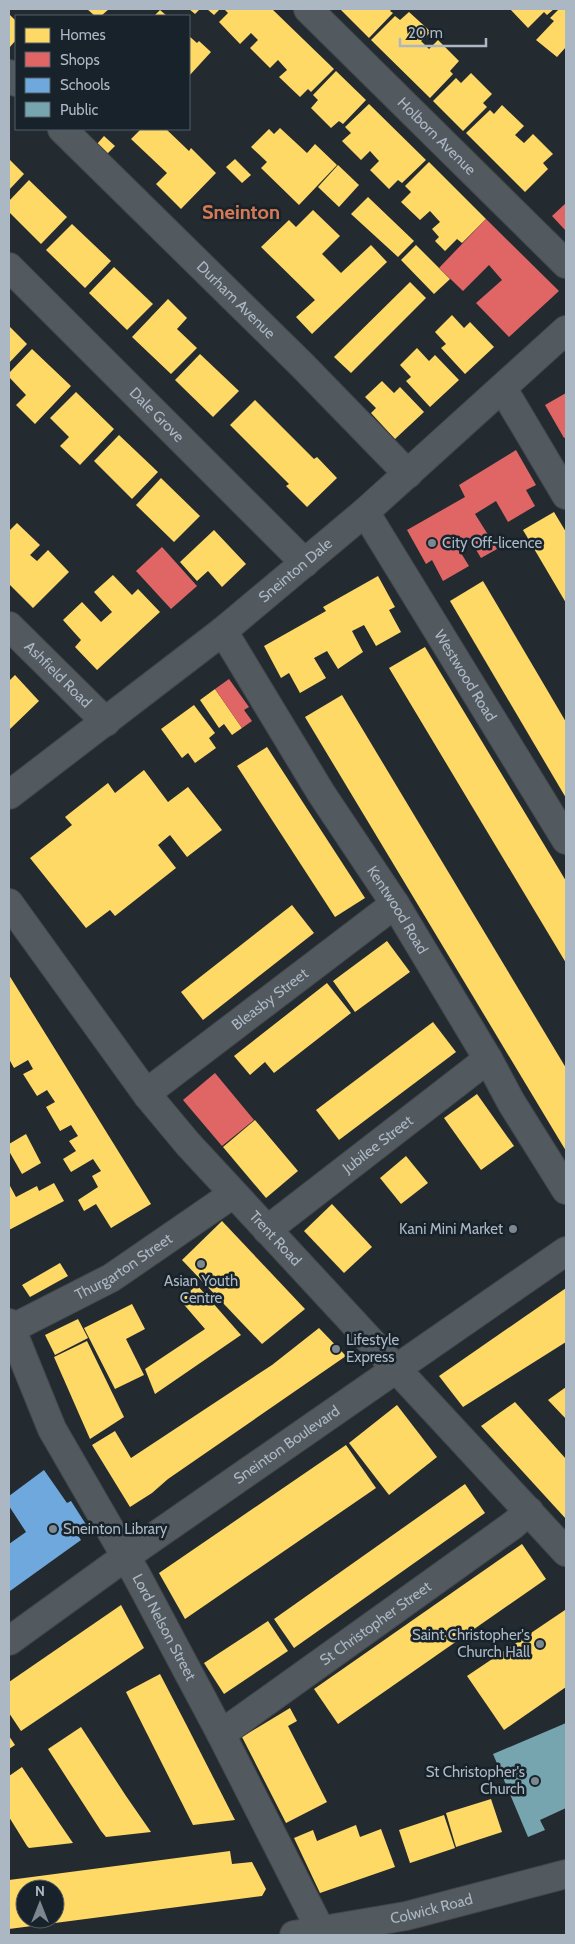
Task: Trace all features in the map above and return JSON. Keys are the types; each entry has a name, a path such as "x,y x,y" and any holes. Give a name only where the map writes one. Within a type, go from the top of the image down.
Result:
{"street":[{"name":"Holborn Avenue","path":"308,9 566,264"},
{"name":"Durham Avenue","path":"63,130 302,365 408,474"},
{"name":"Dale Grove","path":"9,266 305,563"},
{"name":"Sneinton Dale","path":"9,795 223,631 305,563 408,474 566,330"},
{"path":"503,389 566,495"},
{"name":"Westwood Road","path":"365,512 566,840"},
{"name":"Ashfield Road","path":"9,626 106,722"},
{"name":"Kentwood Road","path":"223,631 321,793 395,904 488,1059 511,1102 566,1190"},
{"name":"Trent Road","path":"9,903 148,1096 232,1194 566,1552"},
{"name":"Bleasby Street","path":"148,1096 158,1085 395,904"},
{"name":"Jubilee Street","path":"266,1230 488,1059"},
{"name":"Thurgarton Street","path":"10,1328 111,1278 232,1194"},
{"name":"Sneinton Boulevard","path":"9,1641 125,1557 566,1251"},
{"name":"Lord Nelson Street","path":"10,1328 52,1429 125,1557 221,1734 321,1931"},
{"name":"St Christopher Street","path":"221,1734 529,1511"},
{"name":"Colwick Road","path":"294,1935 406,1916 566,1874"}],"building: Homes":[{"path":"87,9 109,9 102,15 94,15"},
{"path":"189,9 200,9 195,14"},
{"path":"207,9 220,9 214,15"},
{"path":"224,9 272,9 334,69 311,92 308,89 300,97 279,77 287,70 278,60 270,68 250,48 258,40 251,33 240,44 219,22 228,13"},
{"path":"340,9 392,9 390,11 393,13 369,38"},
{"path":"510,9 554,9 547,15 544,12 528,28"},
{"path":"559,9 566,9 566,47 557,57 536,40 554,21 550,18"},
{"path":"160,10 166,15 155,15"},
{"path":"409,12 431,32 421,41 429,49 438,40 459,61 450,71 453,74 430,98 371,40 395,16 400,20"},
{"path":"9,14 15,20 15,41 9,48"},
{"path":"190,37 197,43 199,41 211,52 190,75"},
{"path":"336,71 366,100 343,124 339,121 331,128 311,108 318,100 313,95"},
{"path":"471,73 492,94 483,103 487,107 463,131 433,101 456,78 461,83"},
{"path":"369,104 426,160 402,183 398,180 389,189 370,170 379,161 370,151 361,160 342,141 351,133 345,127"},
{"path":"502,105 524,126 515,135 524,143 533,134 553,154 543,163 548,169 525,192 466,133 490,110 494,114"},
{"path":"280,128 307,153 315,144 337,165 299,205 261,168 267,162 251,147 269,129 274,134"},
{"path":"140,130 167,130 189,151 191,148 216,173 181,209 156,184 167,173 131,139"},
{"path":"104,136 115,146 107,154 97,144"},
{"path":"9,159 24,174 9,190"},
{"path":"235,159 251,175 242,183 226,167"},
{"path":"429,162 486,219 462,243 457,239 445,251 435,241 439,237 432,229 440,222 430,211 420,220 401,202 411,192 405,186"},
{"path":"338,165 359,185 339,207 318,187"},
{"path":"29,180 67,217 41,244 9,212 9,201"},
{"path":"368,197 414,241 398,257 351,214"},
{"path":"313,210 340,236 322,254 341,273 371,245 387,262 312,334 296,317 315,300 261,247 289,220 296,227"},
{"path":"72,224 111,261 85,288 46,250"},
{"path":"416,245 450,279 434,294 401,260"},
{"path":"114,267 153,304 127,330 89,293"},
{"path":"410,282 426,298 351,373 334,357"},
{"path":"168,299 187,318 177,329 197,348 171,374 132,337"},
{"path":"452,315 464,328 470,322 494,347 465,374 441,348 446,344 435,332"},
{"path":"9,326 27,344 9,363"},
{"path":"417,348 429,361 435,355 459,380 430,407 406,381 411,377 400,365"},
{"path":"32,349 71,386 35,424 16,405 26,395 9,377 9,373"},
{"path":"200,354 239,391 213,417 175,380"},
{"path":"382,381 394,393 400,387 424,412 395,439 371,413 376,408 365,397"},
{"path":"76,392 114,429 80,465 60,446 69,437 50,418"},
{"path":"255,400 314,459 317,457 337,478 307,507 286,486 289,484 230,425"},
{"path":"119,435 158,472 132,499 94,461"},
{"path":"161,478 200,516 174,542 136,505"},
{"path":"554,512 566,532 566,603 523,530"},
{"path":"17,523 40,545 30,555 37,561 48,550 69,572 33,608 9,584 9,531"},
{"path":"214,530 246,564 222,587 208,571 197,581 180,562"},
{"path":"113,575 132,595 138,589 160,612 97,670 75,647 81,640 63,620 82,602 101,622 112,612 94,592"},
{"path":"378,576 395,607 389,610 401,632 376,646 364,625 352,631 363,652 338,669 327,651 314,658 326,678 300,693 289,673 281,678 264,646 326,611 323,607"},
{"path":"483,581 566,722 566,798 450,601"},
{"path":"425,647 566,881 566,963 389,668"},
{"path":"15,675 39,701 9,730 9,681"},
{"path":"215,689 242,728 232,735 224,724 219,728 200,700"},
{"path":"342,695 566,1068 566,1151 305,717"},
{"path":"194,705 215,733 209,738 216,748 195,763 188,753 182,758 161,729"},
{"path":"267,747 365,898 335,917 237,766"},
{"path":"144,770 168,802 188,787 222,830 187,857 170,835 158,845 176,868 115,916 110,910 86,928 30,858 72,825 65,817 108,783 115,793"},
{"path":"292,905 314,933 203,1020 181,992"},
{"path":"387,941 410,972 355,1012 333,981"},
{"path":"9,975 151,1204 111,1228 96,1204 84,1211 78,1200 98,1187 92,1176 101,1171 93,1159 71,1172 63,1159 76,1151 69,1141 78,1136 71,1125 60,1131 46,1107 55,1102 47,1090 37,1096 23,1074 33,1069 28,1060 14,1068 9,1059"},
{"path":"327,983 351,1013 274,1073 265,1062 250,1075 234,1056"},
{"path":"433,1022 456,1052 339,1140 316,1110"},
{"path":"477,1094 514,1146 481,1170 444,1118"},
{"path":"255,1120 298,1171 266,1198 223,1147"},
{"path":"26,1134 41,1163 22,1174 9,1151 9,1144"},
{"path":"406,1156 428,1183 401,1204 380,1178"},
{"path":"54,1183 64,1201 9,1230 9,1184 16,1197 37,1186 39,1191"},
{"path":"332,1204 372,1247 344,1273 304,1231"},
{"path":"222,1221 305,1309 262,1344 182,1260"},
{"path":"60,1263 68,1276 30,1297 22,1285"},
{"path":"197,1285 241,1335 155,1394 145,1369 205,1329 180,1300"},
{"path":"566,1288 566,1342 463,1407 439,1376"},
{"path":"132,1304 145,1329 126,1339 144,1375 115,1389 84,1328"},
{"path":"78,1319 88,1338 55,1355 45,1335"},
{"path":"319,1328 346,1356 130,1507 92,1445 115,1431 131,1458 272,1365"},
{"path":"87,1341 124,1417 90,1439 54,1357"},
{"path":"566,1387 566,1419 548,1400"},
{"path":"515,1402 566,1459 566,1519 481,1426"},
{"path":"397,1405 437,1457 389,1495 349,1443"},
{"path":"346,1445 376,1488 185,1619 159,1573"},
{"path":"465,1484 485,1513 294,1648 274,1619"},
{"path":"522,1544 546,1579 338,1724 314,1689"},
{"path":"121,1605 144,1648 21,1731 9,1713 9,1682"},
{"name":"Saint Christopher's Church Hall","path":"565,1610 566,1687 504,1730 467,1676"},
{"path":"268,1621 288,1651 224,1694 204,1663"},
{"path":"160,1674 235,1820 193,1825 126,1692"},
{"path":"290,1708 297,1721 288,1726 327,1802 286,1823 242,1737"},
{"path":"81,1727 151,1832 106,1837 101,1831 48,1749"},
{"path":"9,1736 15,1745 9,1749"},
{"path":"22,1767 73,1843 29,1848 27,1846 9,1817 9,1776"},
{"path":"491,1799 502,1832 456,1847 446,1813"},
{"path":"444,1815 455,1848 410,1863 399,1830"},
{"path":"356,1825 360,1837 381,1829 395,1867 320,1893 294,1838 313,1830 317,1841"},
{"path":"230,1851 232,1864 252,1862 266,1889 262,1896 65,1922 65,1879 17,1879"},
{"path":"15,1879 15,1928 9,1929 9,1880"}],"building: Shops":[{"path":"566,203 566,231 552,216"},
{"path":"486,219 559,291 509,337 476,303 502,280 489,265 463,291 439,268"},
{"path":"566,393 566,437 564,438 545,405"},
{"path":"516,450 536,485 526,490 535,506 508,522 496,501 475,514 497,549 481,558 469,538 456,545 469,566 443,581 432,560 426,564 407,530 465,497 459,485"},
{"path":"162,547 197,586 171,609 136,571"},
{"path":"229,679 249,707 244,710 252,721 242,728 215,689"},
{"path":"215,1073 254,1120 222,1146 183,1100"}],"building: Schools":[{"name":"Sneinton Library","path":"44,1470 67,1503 71,1501 87,1526 77,1534 81,1540 10,1591 9,1544 26,1532 9,1506 9,1496"}],"building: Public":[{"name":"St Christopher's Church","path":"566,1723 566,1808 540,1820 545,1830 528,1837 493,1754"}],"place":[{"name":"City Off-licence","path":"432,543"},
{"name":"Kani Mini Market","path":"513,1229"},
{"name":"Asian Youth Centre","path":"201,1264"},
{"name":"Lifestyle Express","path":"336,1349"},
{"name":"Sneinton Library","path":"53,1529"},
{"name":"Saint Christopher's Church Hall","path":"540,1644"},
{"name":"St Christopher's Church","path":"535,1781"}],"district":[{"name":"Sneinton","path":"241,212"}]}
